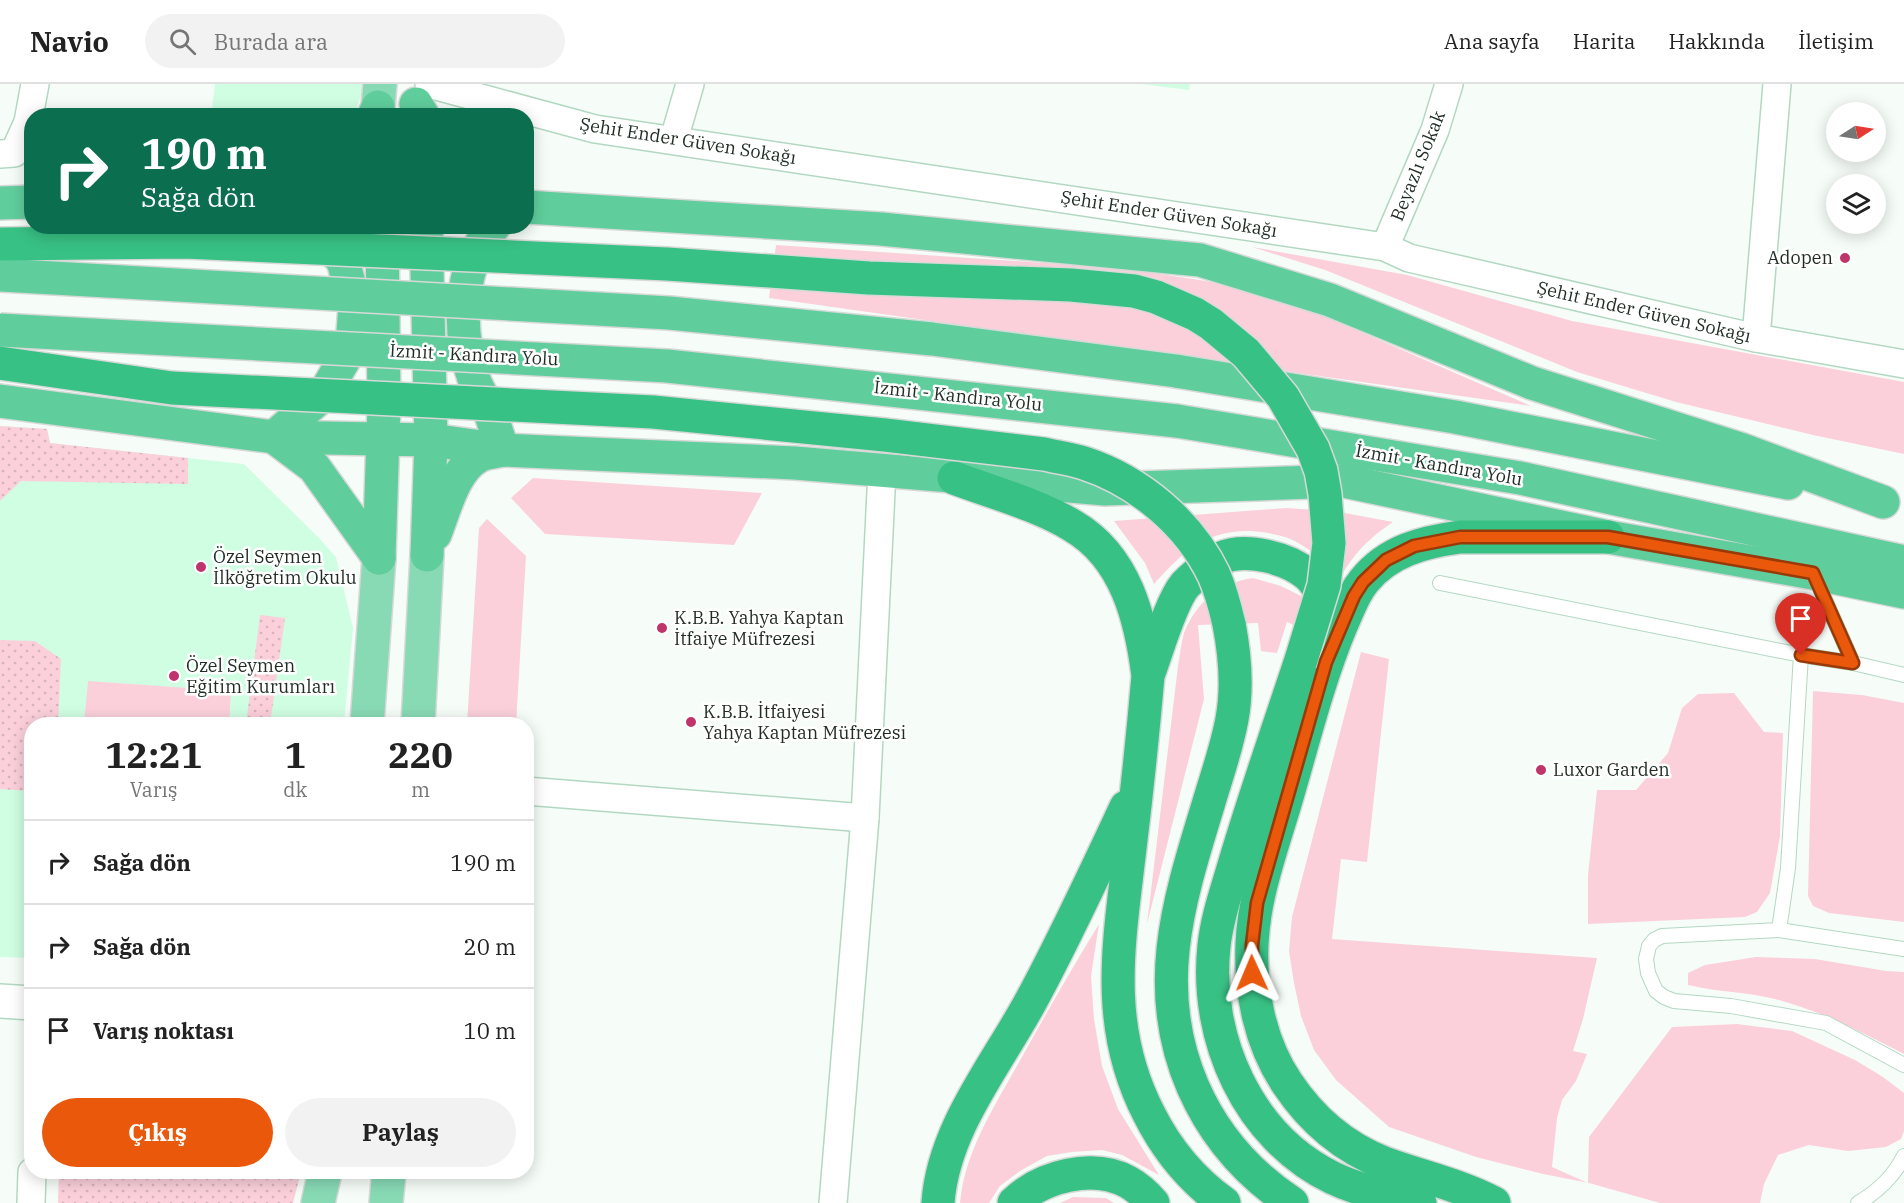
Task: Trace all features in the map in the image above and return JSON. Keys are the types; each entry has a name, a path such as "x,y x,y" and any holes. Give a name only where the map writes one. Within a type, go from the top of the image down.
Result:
{"highway":[{"path":"0,203 24,202"},
{"path":"534,207 881,229 1200,260 1330,300 1532,383 1743,450 1893,504"},
{"path":"274,437 324,394 352,346 355,305 343,261 320,234"},
{"path":"379,558 384,404 382,234"},
{"path":"426,234 431,440 427,555"},
{"path":"487,234 481,241 465,286 463,336 475,382 491,414 503,450"},
{"path":"0,244 185,242 655,263 869,278 1071,285 1134,291 1156,297 1203,319 1246,354 1283,397 1313,449 1325,494 1329,543 1313,663 1254,918 1253,980 1263,1031 1276,1064 1290,1088 1313,1117 1338,1138 1384,1163 1468,1190 1494,1203"},
{"path":"0,275 669,313 932,339 1176,370 1455,417 1893,504"},
{"name":"İzmit - Kandıra Yolu","path":"0,330 667,366 1177,421 1520,478 1904,562"},
{"path":"0,363 172,388 653,412 885,435 1055,456 1084,463 1123,480 1141,491 1190,536 1214,575 1221,594 1234,650 1232,717 1178,915 1171,964 1175,1032 1188,1074 1206,1113 1228,1148 1274,1191 1292,1203"},
{"path":"0,400 274,437 431,440 503,450 795,463 1105,489 1344,481 1608,537 1813,573 1904,592"},
{"path":"274,437 314,467 379,558"},
{"path":"427,555 453,488 466,467 480,455 503,450"},
{"path":"954,478 1056,516 1091,538 1112,561 1128,591 1143,637 1148,676 1117,974 1122,1043 1134,1085 1158,1132 1187,1171 1224,1203"},
{"path":"1313,663 1363,582 1375,569 1399,552 1429,542 1460,537 1608,537"},
{"path":"1148,676 1167,622 1183,588 1202,569 1222,557 1238,553 1271,557 1302,572 1312,580 1323,599 1329,620 1242,837 1221,910 1212,964 1217,1019 1226,1053 1240,1088 1262,1120 1291,1152 1313,1167 1348,1185 1420,1203"},
{"path":"938,1203 939,1184 952,1140 1033,999 1138,781"},
{"path":"1014,1203 1027,1192 1045,1183 1070,1175 1090,1173 1109,1175 1127,1181 1153,1203"}],"main road":[{"path":"418,717 427,555"},
{"path":"368,717 379,558"},
{"path":"318,1203 323,1179"},
{"path":"386,1203 388,1179"}],"street":[{"path":"31,108 35,84"},
{"path":"674,140 690,84"},
{"name":"Beyazlı Sokak","path":"1385,247 1435,130 1449,84"},
{"path":"1756,338 1777,84"},
{"name":"Şehit Ender Güven Sokağı","path":"421,101 464,108"},
{"name":"Şehit Ender Güven Sokağı","path":"534,119 1385,247 1409,258 1756,338 1904,364"},
{"path":"7,154 24,128"},
{"path":"833,1203 865,818 882,471"},
{"path":"534,792 865,818"},
{"path":"0,1001 24,1002"},
{"path":"31,1203 32,1179"}],"lane":[{"path":"1813,573 1853,663"},
{"path":"1440,583 1801,655 1853,663 1904,675"},
{"path":"1779,930 1788,868 1801,655"},
{"path":"1904,949 1779,930 1662,936 1649,946 1646,959 1647,973 1656,991 1674,1001 1731,1006 1826,1023 1904,1065"},
{"path":"1858,1203 1874,1193 1899,1166 1904,1156"}],"shaded area":[{"path":"215,84 365,84 356,108 212,108"},
{"path":"1141,84 1190,84 1189,90"},
{"path":"776,245 1119,268 1253,290 1324,316 1531,406 769,298"},
{"path":"1252,247 1407,275 1572,321 1904,382 1904,454 1676,402 1577,372 1325,270"},
{"name":"Özel Seymen Eğitim Kurumları","path":"0,426 47,429 50,443 244,464 336,557 353,628 345,717 24,717 24,958 0,957"},
{"path":"0,426 47,429 50,443 188,458 188,484 21,481 0,501"},
{"path":"533,478 762,493 734,545 545,534 511,498"},
{"path":"1286,508 1334,511 1393,522 1365,544 1343,573 1295,541 1275,534 1251,531 1221,534 1196,545 1175,562 1154,584 1145,563 1114,521"},
{"path":"487,519 526,556 516,717 467,717 479,528"},
{"path":"1253,578 1281,586 1305,598 1321,638 1287,622 1277,653 1261,651 1258,623 1198,625 1204,699 1147,924 1184,633 1195,612 1211,595 1230,584"},
{"path":"260,615 285,618 271,717 247,717"},
{"path":"0,640 35,641 61,659 58,717 24,717 24,791 0,789"},
{"path":"1361,652 1389,659 1367,862 1341,859 1332,939 1597,958 1573,1051 1587,1054 1576,1081 1562,1100 1557,1118 1552,1167 1587,1183 1476,1157 1389,1127 1336,1080 1314,1050 1301,1016 1294,983 1289,951 1292,917"},
{"path":"88,681 231,691 229,717 85,717"},
{"path":"1813,691 1862,695 1904,703 1904,922 1829,913 1813,906 1808,896"},
{"path":"1734,693 1764,732 1783,733 1780,836 1770,893 1757,912 1745,917 1588,924 1588,875 1597,790 1636,790 1668,753 1682,708 1698,694"},
{"path":"1099,924 1091,976 1094,1019 1102,1066 1118,1109 1159,1175 1122,1155 1102,1150 1072,1152 1047,1156 1020,1171 1000,1186 989,1203 960,1203 967,1166 982,1131 999,1097"},
{"path":"1756,957 1815,959 1904,972 1904,1054 1841,1023 1792,1004 1764,997 1688,985 1688,973 1705,965"},
{"path":"1737,1024 1792,1031 1855,1060 1904,1093 1904,1131 1901,1139 1886,1147 1848,1151 1809,1145 1778,1155 1764,1184 1760,1203 1660,1203 1588,1183 1589,1137 1672,1027"},
{"path":"59,1179 299,1179 293,1203 58,1203"},
{"path":"1073,1197 1106,1198 1114,1203 1060,1203"}],"place":[{"name":"Adopen","path":"1845,258"},
{"name":"Özel Seymen İlköğretim Okulu","path":"201,567"},
{"name":"K.B.B. Yahya Kaptan İtfaiye Müfrezesi","path":"662,628"},
{"name":"Özel Seymen Eğitim Kurumları","path":"174,676"},
{"name":"K.B.B. İtfaiyesi Yahya Kaptan Müfrezesi","path":"691,722"},
{"name":"Luxor Garden","path":"1541,770"}],"route":[{"path":"1252,973 1252,945 1257,903 1326,662 1354,596 1363,582 1375,569 1399,552 1429,542 1460,537 1608,537 1813,573 1853,663 1801,655"}]}
